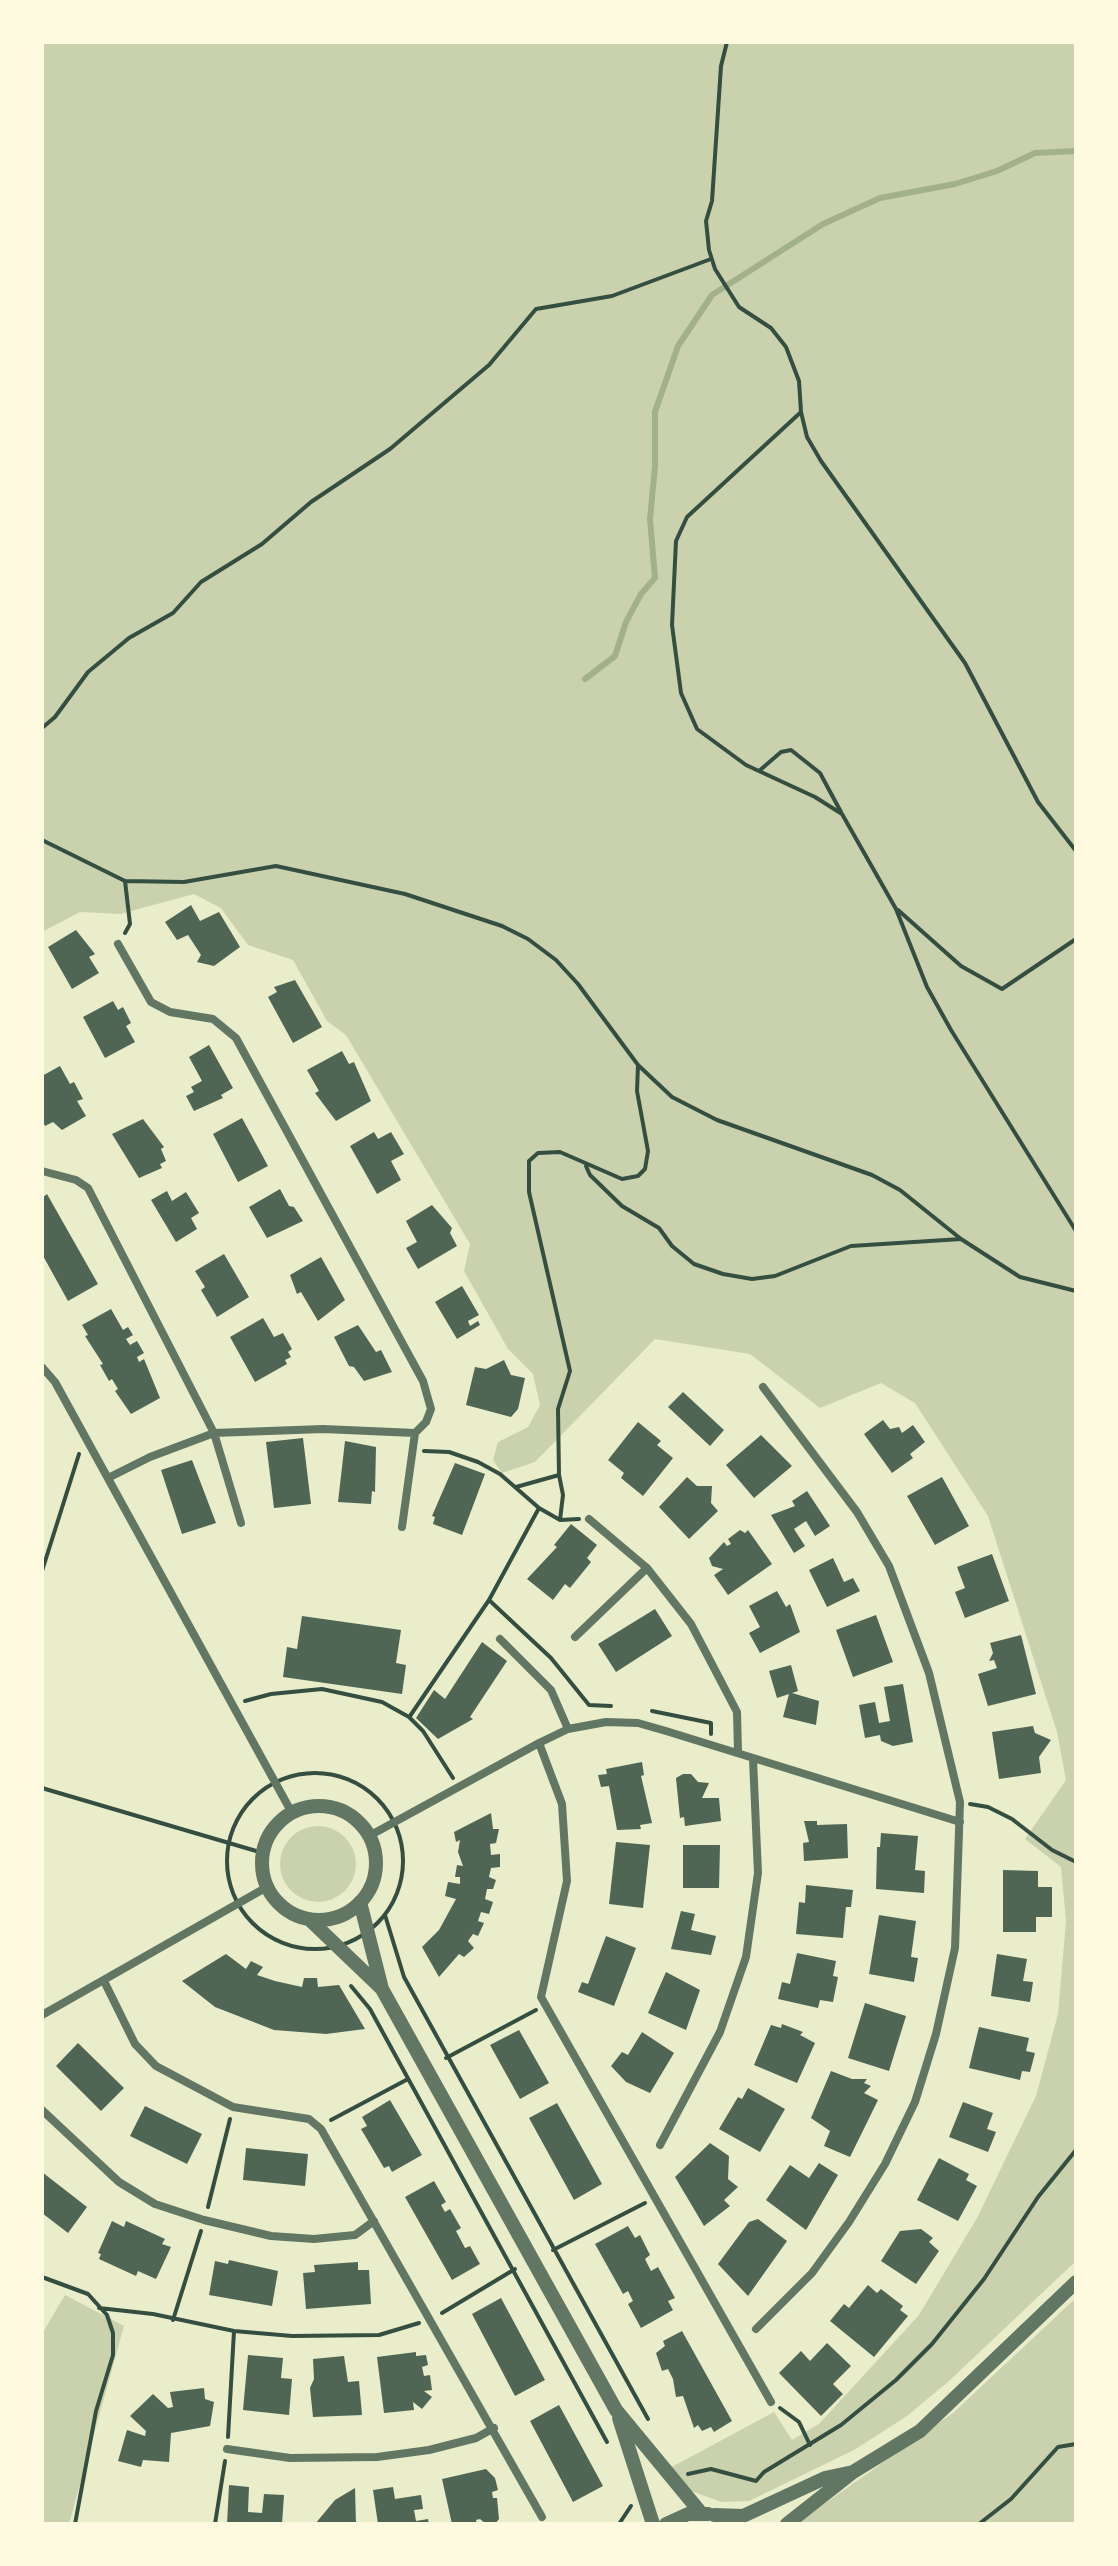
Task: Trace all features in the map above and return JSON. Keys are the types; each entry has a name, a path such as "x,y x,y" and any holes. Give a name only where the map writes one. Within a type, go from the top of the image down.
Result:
{"street":[{"path":"118,944 151,1002 170,1012 213,1019 236,1038 429,1394 431,1409 426,1422 415,1433 402,1527"},
{"path":"42,1171 76,1180 88,1188 214,1433 241,1523"},
{"path":"42,1367 55,1382 292,1813"},
{"path":"756,2329 812,2273 849,2222 885,2164 915,2102 936,2034 955,1948 960,1822 960,1802 925,1661 889,1566 857,1512 763,1387"},
{"path":"108,1478 150,1457 214,1433 323,1429 415,1433"},
{"path":"589,1519 647,1568 691,1624 737,1712 738,1752"},
{"path":"575,1637 647,1568"},
{"path":"500,1639 551,1690 568,1729"},
{"path":"369,1836 568,1729 606,1722 638,1723 960,1822"},
{"path":"539,1743 562,1804 567,1845 567,1881 542,1981 544,2005 771,2402"},
{"path":"660,2145 720,2032 746,1957 758,1873 753,1759"},
{"path":"308,1807 326,1807 351,1817 369,1836 375,1871 370,1888 360,1902 345,1914 310,1920 292,1914 277,1902 267,1887 263,1853 268,1837 292,1813 308,1807"},
{"path":"42,2015 267,1887"},
{"path":"360,1902 382,1989"},
{"path":"310,1920 382,1989 616,2410 653,2524"},
{"path":"104,1981 135,2044 156,2066 233,2107 309,2119 318,2127 494,2428 542,2517"},
{"path":"42,2110 119,2182 167,2208 204,2220 285,2237 355,2235 374,2221"},
{"path":"787,2524 853,2472 920,2431 952,2404 1076,2282"},
{"path":"616,2410 708,2514 732,2524"},
{"path":"227,2449 290,2458 377,2457 429,2450 476,2438 494,2428"},
{"path":"666,2524 688,2514 743,2516 825,2478 853,2472"}],"path":[{"path":"727,42 721,66 712,201 706,221 711,259 739,307 771,328 786,347 799,381 801,412 813,449 965,663 1038,802 1076,851"},
{"path":"42,728 55,717 88,672 129,638 173,613 201,582 262,544 311,502 390,449 489,365 536,309 612,296 711,259"},
{"path":"801,412 687,517 676,541 672,625 681,693 697,729 759,771 842,814"},
{"path":"759,771 781,752 791,750 820,773 896,909 927,987 951,1030 1076,1231"},
{"path":"42,840 125,881 184,882 276,866 333,876 449,906 528,939 556,960 578,984 638,1065 672,1097 717,1120 872,1175 900,1190 961,1239 1020,1277 1076,1291"},
{"path":"118,944 130,924 125,881"},
{"path":"896,909 961,966 1002,989 1076,939"},
{"path":"560,1520 563,1495 559,1475 558,1409 570,1371 527,1178 529,1161 538,1153 560,1152 586,1166 622,1179 638,1176 645,1169 648,1151 637,1091 638,1065"},
{"path":"586,1166 590,1175 622,1206 659,1228 672,1246 694,1264 723,1274 752,1279 775,1276 851,1246 961,1239"},
{"path":"42,1571 85,1437"},
{"path":"414,1450 449,1452 478,1462 560,1520 589,1519"},
{"path":"515,1487 559,1475"},
{"path":"409,1717 489,1600 539,1508"},
{"path":"489,1600 551,1658 589,1705 625,1708"},
{"path":"232,1705 271,1694 322,1689 367,1697 409,1717 437,1749 457,1788"},
{"path":"638,1709 711,1723 711,1744"},
{"path":"302,1774 330,1774 356,1783 378,1799 394,1822 402,1845 403,1870 397,1894 385,1915 368,1932 340,1946 316,1949 292,1946 271,1937 252,1923 238,1903 229,1874 229,1843 238,1819 254,1798 276,1783 302,1774"},
{"path":"42,1788 263,1853"},
{"path":"960,1802 988,1807 1012,1819 1052,1850 1076,1862"},
{"path":"385,1915 404,1977 446,2058 653,2427"},
{"path":"316,1949 326,1959"},
{"path":"346,1979 370,2009 596,2415 612,2454"},
{"path":"446,2058 544,2005"},
{"path":"318,2127 408,2079"},
{"path":"686,2474 711,2469 756,2481 764,2472 810,2445 896,2380 932,2344 984,2279 1038,2197 1076,2150"},
{"path":"552,2251 654,2198"},
{"path":"99,2308 153,2314 234,2331 292,2336 370,2336 431,2319 515,2269"},
{"path":"42,2277 74,2286 88,2294 107,2315 113,2333 113,2355 96,2411 75,2524"},
{"path":"215,2524 227,2449 234,2331"},
{"path":"771,2402 799,2422 810,2445"},
{"path":"979,2524 1011,2499 1058,2447 1076,2444"},
{"path":"619,2524 631,2506 626,2493"}],"green space":[{"path":"42,42 1076,42 1076,2261 949,2381 907,2416 854,2450 749,2501 721,2502 686,2489 668,2469 774,2412 792,2440 819,2424 919,2315 977,2218 1036,2096 1058,2014 1066,1921 1061,1867 1025,1839 1066,1780 1057,1732 988,1516 915,1403 881,1383 820,1408 750,1354 655,1339 535,1462 502,1473 493,1460 498,1442 528,1427 540,1405 533,1374 508,1349 464,1271 470,1244 346,1035 327,1021 293,960 248,945 221,908 194,894 120,914 80,912 42,932"},
{"path":"318,1826 333,1829 345,1837 353,1849 356,1864 353,1879 345,1891 333,1899 318,1902 303,1899 291,1891 283,1879 280,1864 283,1849 291,1837 303,1829"},
{"path":"65,2295 124,2326 69,2524 42,2524 42,2334"},
{"path":"1076,2298 1076,2524 796,2524 953,2413"}],"building":[{"path":"191,905 200,921 219,912 240,947 214,966 197,962 201,955 188,935 177,940 165,922"},
{"path":"76,930 95,954 89,957 99,973 72,989 48,947"},
{"path":"295,980 322,1027 293,1043 268,997 277,992 274,987"},
{"path":"113,1001 118,1010 123,1007 131,1023 126,1026 135,1042 105,1058 83,1017"},
{"path":"209,1045 233,1088 221,1095 223,1098 194,1111 186,1096 194,1092 191,1087 202,1081 189,1057"},
{"path":"342,1051 349,1064 354,1062 371,1101 336,1121 315,1093 319,1091 307,1070"},
{"path":"60,1066 83,1099 77,1101 86,1116 62,1130 53,1122 45,1126 42,1120 42,1076"},
{"path":"242,1118 268,1166 238,1182 213,1134"},
{"path":"143,1119 164,1147 161,1149 166,1161 160,1164 162,1168 139,1178 112,1134"},
{"path":"374,1132 378,1139 391,1132 404,1154 391,1161 401,1180 377,1194 350,1146"},
{"path":"280,1189 289,1206 294,1207 303,1221 267,1238 249,1207"},
{"path":"167,1191 172,1201 186,1192 199,1213 191,1218 197,1229 176,1242 151,1200"},
{"path":"47,1194 98,1284 68,1301 42,1254 42,1198"},
{"path":"432,1205 452,1228 450,1233 457,1246 418,1269 406,1248 417,1242 406,1221"},
{"path":"224,1254 249,1297 217,1317 201,1290 205,1287 195,1271"},
{"path":"321,1257 345,1300 318,1321 301,1292 297,1294 290,1275"},
{"path":"462,1286 479,1315 468,1321 470,1326 478,1321 480,1325 457,1339 435,1302"},
{"path":"111,1309 123,1330 128,1327 133,1335 126,1339 130,1345 137,1341 144,1353 137,1357 139,1362 144,1359 160,1398 131,1414 115,1391 118,1389 112,1379 109,1381 100,1365 103,1364 85,1336 88,1335 82,1325"},
{"path":"263,1318 274,1337 283,1333 292,1349 288,1352 291,1357 285,1360 287,1364 255,1382 230,1337"},
{"path":"358,1325 376,1352 381,1350 392,1372 364,1381 354,1367 349,1366 334,1337"},
{"path":"504,1360 511,1375 525,1378 518,1409 511,1417 466,1405 475,1367 486,1369"},
{"path":"683,1392 724,1430 710,1446 668,1407"},
{"path":"883,1420 890,1429 899,1427 902,1433 913,1425 925,1442 910,1454 913,1458 892,1473 864,1434"},
{"path":"638,1422 661,1441 657,1445 673,1458 643,1496 621,1478 624,1473 608,1460"},
{"path":"761,1435 792,1466 754,1498 726,1465"},
{"path":"303,1438 311,1504 274,1508 266,1442"},
{"path":"345,1441 376,1447 375,1492 372,1491 371,1504 338,1502"},
{"path":"192,1460 216,1523 182,1534 161,1470"},
{"path":"455,1463 485,1474 462,1535 433,1524 435,1517 432,1516"},
{"path":"687,1477 697,1486 712,1486 711,1503 718,1511 689,1539 659,1507"},
{"path":"942,1477 969,1526 935,1545 907,1496"},
{"path":"807,1491 830,1526 815,1536 806,1521 794,1529 805,1546 794,1553 771,1515 795,1506 792,1501"},
{"path":"571,1524 597,1545 587,1558 591,1562 570,1588 565,1584 553,1600 527,1579 557,1547 554,1545"},
{"path":"740,1530 745,1533 748,1530 772,1564 728,1595 714,1575 723,1569 712,1566 709,1558 724,1542 727,1546 731,1544 728,1539"},
{"path":"992,1554 1009,1601 965,1618 955,1592 965,1588 957,1567"},
{"path":"833,1558 844,1582 853,1578 860,1591 827,1607 809,1570"},
{"path":"777,1591 786,1607 790,1604 800,1632 760,1653 749,1633 760,1627 749,1606"},
{"path":"655,1609 672,1636 616,1672 598,1644"},
{"path":"876,1615 893,1662 853,1677 836,1630"},
{"path":"302,1616 401,1630 396,1663 406,1665 402,1694 283,1677 287,1647 297,1649"},
{"path":"1021,1635 1036,1694 988,1706 978,1674 997,1668 994,1660 989,1661 993,1653 990,1643"},
{"path":"482,1642 507,1661 470,1717 473,1719 438,1739 416,1718 434,1690 445,1699"},
{"path":"791,1665 798,1691 792,1693 819,1701 816,1725 783,1717 789,1694 777,1698 769,1671"},
{"path":"903,1684 913,1742 893,1746 881,1741 880,1735 865,1738 859,1705 875,1702 879,1723 890,1721 884,1687"},
{"path":"1033,1726 1035,1733 1051,1740 1039,1757 1041,1773 999,1779 992,1732"},
{"path":"642,1762 644,1775 641,1776 652,1823 640,1825 641,1829 617,1830 609,1786 601,1787 598,1775 607,1774 606,1769"},
{"path":"691,1774 698,1782 709,1783 702,1798 719,1798 721,1821 685,1826 684,1817 680,1818 676,1778"},
{"path":"491,1813 493,1829 499,1829 496,1843 490,1844 491,1855 500,1854 500,1867 491,1868 489,1877 496,1880 493,1889 487,1889 485,1899 493,1902 489,1914 481,1912 478,1921 484,1923 478,1936 473,1934 468,1941 474,1948 464,1957 459,1954 439,1977 422,1947 439,1930 456,1899 445,1896 448,1882 460,1884 460,1877 455,1877 457,1865 463,1866 458,1852 460,1840 456,1842 454,1832"},
{"path":"804,1821 817,1821 817,1825 847,1824 848,1858 804,1861 803,1843 809,1842"},
{"path":"881,1833 918,1836 915,1870 925,1871 924,1893 876,1889 877,1847 880,1847"},
{"path":"616,1842 650,1845 643,1908 609,1904"},
{"path":"683,1845 720,1845 719,1888 683,1888"},
{"path":"1003,1870 1038,1871 1038,1887 1052,1887 1052,1917 1036,1917 1036,1932 1003,1932"},
{"path":"806,1885 853,1890 851,1907 846,1907 843,1938 796,1934 799,1902 805,1903"},
{"path":"681,1911 695,1914 691,1930 716,1936 711,1955 671,1949"},
{"path":"879,1915 916,1921 911,1957 918,1958 914,1982 869,1974"},
{"path":"606,1936 636,1948 614,2006 578,1992 582,1982 588,1984"},
{"path":"797,1953 836,1961 833,1976 838,1977 833,2002 820,2000 818,2008 778,1999 782,1982 790,1984"},
{"path":"226,1954 246,1969 251,1961 263,1967 257,1975 275,1981 302,1987 304,1978 317,1978 318,1987 339,1985 365,2029 326,2034 274,2030 215,2007 182,1981"},
{"path":"997,1954 1027,1959 1023,1981 1033,1982 1030,2002 991,1996"},
{"path":"666,1972 700,1990 686,2030 648,2013"},
{"path":"865,2003 906,2016 889,2071 848,2058"},
{"path":"782,2024 803,2032 800,2035 815,2043 797,2083 754,2065 771,2025 781,2028"},
{"path":"979,2027 1029,2038 1026,2051 1035,2053 1030,2072 1022,2071 1020,2080 969,2068"},
{"path":"519,2030 549,2083 520,2099 490,2045"},
{"path":"642,2032 674,2053 650,2093 626,2082 611,2066 622,2052 628,2055"},
{"path":"78,2043 124,2088 101,2111 56,2066"},
{"path":"831,2071 852,2079 867,2079 864,2083 871,2086 864,2093 878,2100 850,2157 824,2146 830,2131 811,2118"},
{"path":"748,2088 785,2109 760,2152 719,2129 738,2097 742,2099"},
{"path":"390,2100 422,2155 392,2172 389,2166 384,2168 361,2129 367,2126 362,2117"},
{"path":"963,2102 993,2113 987,2129 996,2132 988,2152 949,2137"},
{"path":"557,2103 602,2184 574,2200 529,2118"},
{"path":"145,2106 202,2134 187,2164 130,2136"},
{"path":"710,2143 729,2156 728,2179 738,2187 724,2200 730,2206 704,2226 675,2177"},
{"path":"246,2148 308,2154 305,2186 243,2180"},
{"path":"939,2158 969,2174 966,2180 977,2186 958,2221 917,2200"},
{"path":"819,2163 838,2175 806,2230 766,2200 790,2165 809,2178"},
{"path":"42,2172 87,2207 68,2233 42,2213"},
{"path":"434,2181 446,2202 441,2205 445,2212 450,2209 461,2228 456,2231 465,2248 470,2246 480,2264 452,2280 405,2197"},
{"path":"758,2219 787,2241 748,2296 718,2264 749,2222"},
{"path":"112,2221 124,2227 126,2221 165,2239 162,2244 171,2247 156,2279 138,2271 136,2276 99,2259 101,2254 98,2253"},
{"path":"628,2226 635,2238 640,2235 650,2255 645,2259 651,2271 658,2267 675,2298 668,2301 673,2310 641,2328 628,2304 633,2301 628,2291 623,2294 595,2244"},
{"path":"921,2229 933,2238 929,2242 939,2251 916,2284 881,2261 900,2231"},
{"path":"229,2260 278,2271 272,2306 209,2295 215,2261 228,2264"},
{"path":"358,2262 358,2270 369,2270 371,2304 306,2309 303,2273 315,2272 314,2265"},
{"path":"868,2285 877,2293 881,2289 903,2306 900,2310 908,2316 874,2357 830,2321 844,2304 849,2308"},
{"path":"501,2298 545,2380 515,2396 472,2314"},
{"path":"682,2331 732,2421 714,2432 711,2427 702,2431 698,2425 694,2428 683,2396 676,2397 673,2379 668,2369 662,2371 656,2353 665,2346 663,2341"},
{"path":"827,2343 851,2366 833,2384 843,2394 821,2416 779,2373 801,2351 810,2361"},
{"path":"416,2352 416,2356 426,2355 428,2365 422,2367 424,2376 430,2375 432,2390 424,2391 432,2397 422,2409 413,2402 414,2410 384,2413 377,2357"},
{"path":"248,2355 283,2358 281,2378 292,2379 289,2415 243,2410"},
{"path":"344,2356 348,2382 359,2381 362,2415 313,2417 310,2388 314,2379 313,2359"},
{"path":"204,2388 205,2399 214,2402 210,2426 171,2433 169,2462 143,2460 141,2467 118,2461 127,2430 145,2436 146,2431 130,2416 153,2394 168,2408 173,2407 170,2392"},
{"path":"559,2405 603,2486 573,2502 530,2421"},
{"path":"486,2469 495,2478 498,2490 492,2492 493,2498 497,2498 499,2519 495,2524 486,2524 480,2519 476,2520 477,2524 452,2524 442,2479"},
{"path":"229,2485 249,2487 248,2512 262,2513 264,2494 284,2495 282,2524 227,2524"},
{"path":"393,2487 395,2499 421,2495 423,2509 414,2510 416,2521 428,2519 429,2524 378,2524 373,2490"},
{"path":"355,2488 356,2524 315,2524 335,2500"}],"waterway":[{"path":"585,679 615,656 626,622 641,594 655,578 650,519 655,466 655,412 678,346 712,295 823,224 880,198 955,184 997,171 1035,153 1076,151"}]}
